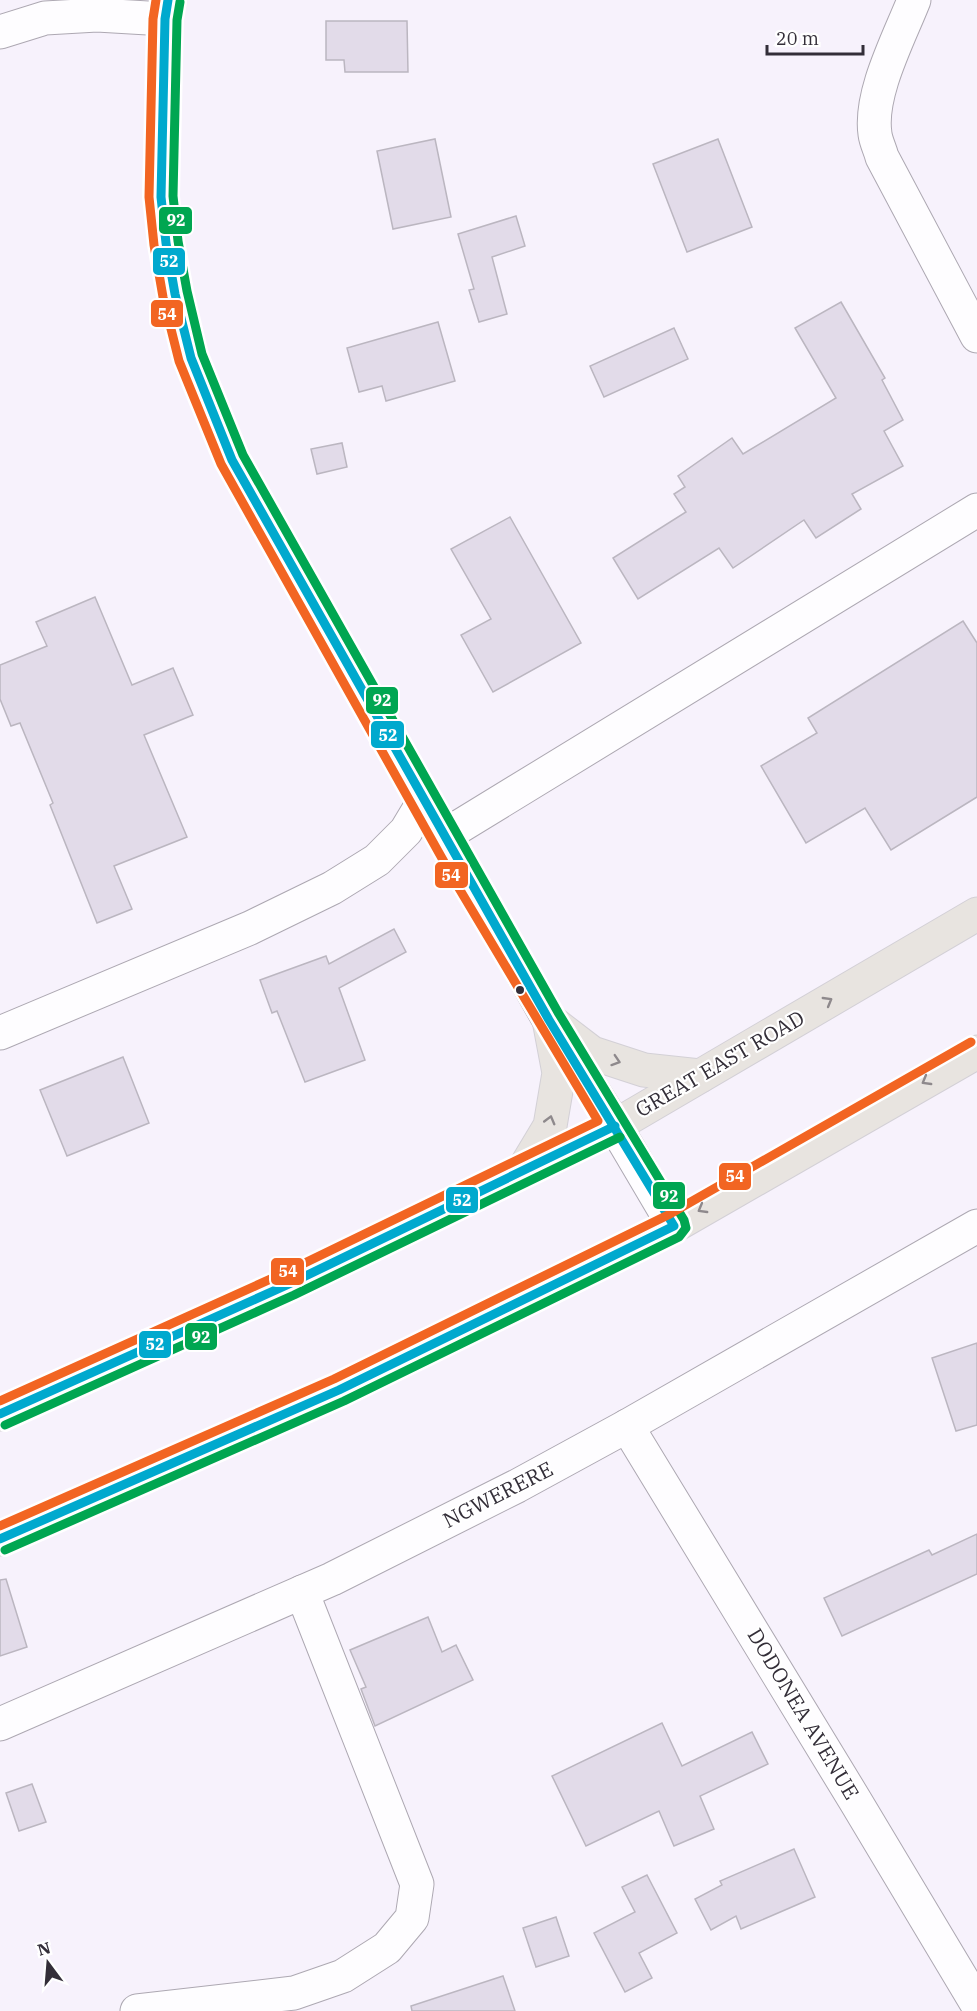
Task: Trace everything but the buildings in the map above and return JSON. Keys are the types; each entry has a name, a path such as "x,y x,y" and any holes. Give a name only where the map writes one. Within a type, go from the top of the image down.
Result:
{"main road":[{"name":"GREAT EAST ROAD","path":"0,1413 289,1284 615,1126 977,914"},
{"path":"549,1020 592,1053 644,1070 700,1076"},
{"path":"523,1171 549,1126 559,1073 549,1020"},
{"path":"0,1539 339,1390 674,1226 977,1052"}],"street":[{"path":"914,0 880,86 874,116 875,136 882,157 977,336"},
{"path":"0,32 45,18 166,10 161,197 175,294 191,358 232,460 549,1020 674,1226"},
{"path":"444,836 977,510"},
{"path":"0,1033 250,928 332,888 377,860 406,831 424,801"},
{"name":"NGWERERE","path":"0,1724 302,1592 517,1486 627,1426 977,1226"},
{"name":"DODONEA AVENUE","path":"627,1426 977,2004"},
{"path":"137,2011 294,1993 343,1976 378,1954 387,1948 412,1918 417,1884 302,1592"}],"transit line":[{"name":"54","path":"0,1401 284,1273 598,1121 457,885 221,464 179,361 163,297 149,197 153,19 156,0"},
{"name":"52","path":"0,1539 339,1390 674,1226 549,1020 232,460 191,358 175,294 166,243 161,197 165,19 168,0"},
{"name":"92","path":"5,1550 344,1401 679,1237 686,1228 684,1220 559,1014 243,455 202,354 178,241 173,196 177,20 180,2"},
{"name":"54","path":"0,1526 334,1379 668,1215 971,1042"},
{"name":"52","path":"0,1414 289,1284 615,1126"},
{"name":"92","path":"5,1425 294,1295 620,1137"}]}
